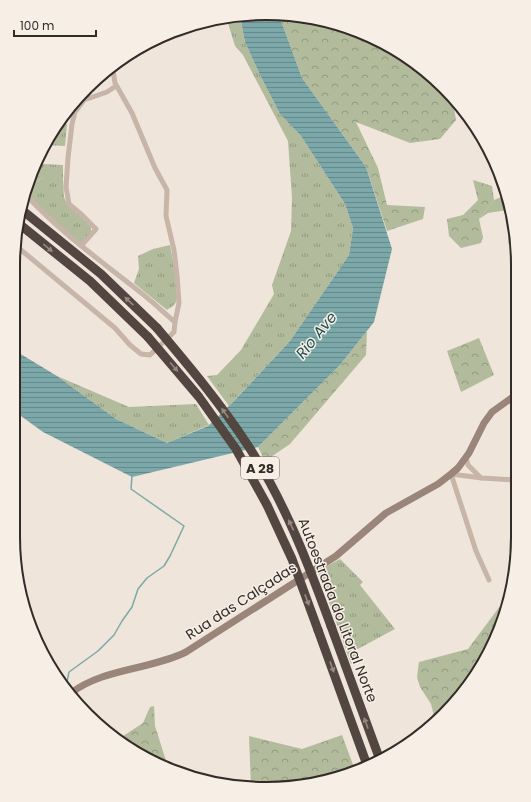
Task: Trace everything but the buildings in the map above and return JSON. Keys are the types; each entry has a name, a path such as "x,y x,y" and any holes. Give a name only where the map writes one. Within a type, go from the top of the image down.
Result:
{"highway":[{"name":"Autoestrada do Litoral Norte","path":"26,213 101,274 158,328 210,392 248,445 279,500 305,556 378,755"},
{"name":"Autoestrada do Litoral Norte","path":"23,227 90,281 148,337 199,397 236,449 267,505 292,559 365,760"}],"main road":[{"name":"Rua das Calçadas","path":"75,690 98,679 121,671 174,658 186,652 336,556 386,513 438,484 458,468 466,457 484,422 492,412 511,398"}],"street":[{"path":"21,250 115,328 141,354 150,355 174,332 179,303 174,250 166,216 167,190 155,168 132,113 114,83 113,73"},
{"path":"85,100 107,92 116,86"},
{"path":"82,103 76,112 72,124 66,180 69,204 96,229 82,246"},
{"path":"29,198 50,219 175,322"},
{"path":"466,457 468,465 482,478"},
{"path":"489,580 476,551 451,474 511,480"}],"green space":[{"path":"241,21 245,42 280,114 301,136 345,204 353,228 349,255 290,341 229,406 207,376 217,375 241,350 274,294 272,285 291,231 292,198 288,141 243,55 235,46 228,23"},
{"path":"281,21 298,22 329,28 374,45 402,61 415,71 450,104 454,109 456,120 440,139 410,143 356,122 378,168 387,205 425,207 423,219 387,231 366,167 302,78"},
{"path":"65,124 67,124 65,146 52,145 61,129"},
{"path":"42,164 44,164 44,177 35,182"},
{"path":"44,164 63,165 64,197 68,206 82,216 91,227 91,233 83,242 79,243 53,220 30,196 35,182 44,177"},
{"path":"473,180 492,186 494,200 479,219 483,237 481,243 461,248 449,236 447,219 463,215 478,200"},
{"path":"501,197 505,210 488,213 479,219 494,200"},
{"path":"170,245 177,297 175,304 167,310 134,283 139,269 138,256 153,249"},
{"path":"367,331 366,355 290,444 265,461 258,447 340,365"},
{"path":"479,338 494,375 461,392 447,351"},
{"path":"57,376 129,407 196,404 209,425 167,443 116,419"},
{"path":"340,559 363,582 360,585 395,629 356,650 360,662 351,664 318,571"},
{"path":"502,604 486,645 470,673 450,698 434,715 431,704 420,687 417,677 419,662 468,649"},
{"path":"154,706 155,726 166,761 157,757 123,736 143,723 150,707"},
{"path":"342,735 353,765 329,774 298,780 266,782 251,781 249,736 302,749"}],"water":[{"name":"Rio Ave","path":"241,21 281,21 302,78 366,167 392,249 374,322 340,365 258,447 132,477 43,432 20,415 20,354 57,376 116,419 167,443 208,426 233,402 290,341 349,255 353,228 345,204 301,136 280,114 245,42"}],"waterway":[{"path":"67,681 69,672 98,651 114,635 132,607 138,589 147,578 164,566 184,526 131,489 132,476"}]}
